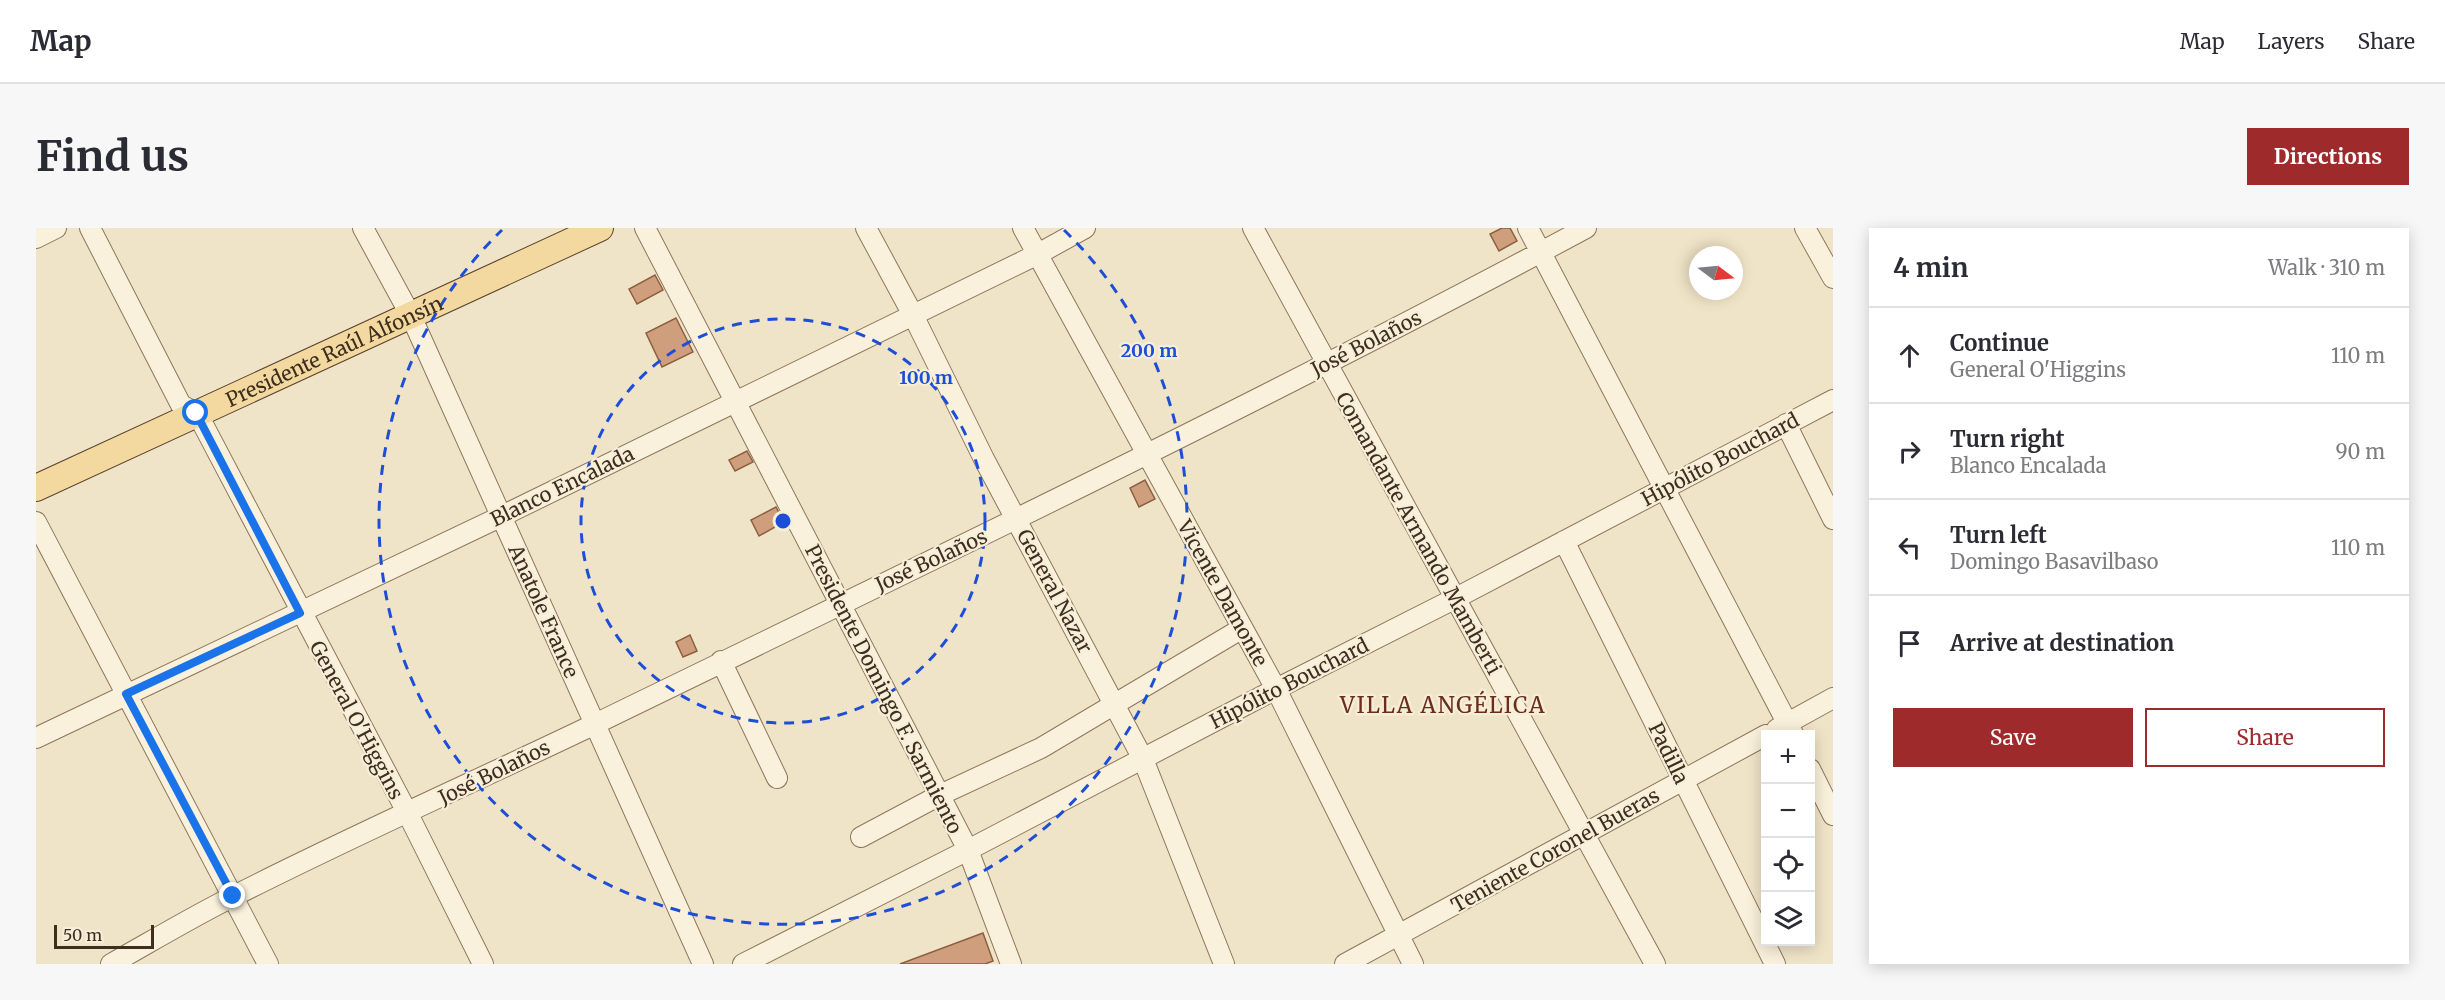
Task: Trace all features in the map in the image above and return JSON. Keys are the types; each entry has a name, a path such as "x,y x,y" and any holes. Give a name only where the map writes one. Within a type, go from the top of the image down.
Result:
{"main road":[{"name":"Presidente Raúl Alfonsín","path":"407,309 563,228"},
{"name":"Presidente Raúl Alfonsín","path":"36,471 189,409 407,309 600,228"},
{"name":"Presidente Raúl Alfonsín","path":"36,488 189,409"}],"street":[{"path":"36,238 56,228"},
{"name":"General O'Higgins","path":"90,228 408,814 483,964"},
{"name":"Anatole France","path":"363,228 407,309 703,964"},
{"name":"Presidente Domingo F. Sarmiento","path":"645,228 968,850 1011,964"},
{"name":"General Nazar","path":"866,228 913,315 984,459 1143,759 1224,964"},
{"name":"Vicente Damonte","path":"1023,228 1146,456 1276,689 1413,964"},
{"name":"Blanco Encalada","path":"36,738 502,516 1038,254 1085,228"},
{"name":"Comandante Armando Mamberti","path":"1253,228 1654,964"},
{"path":"1528,228 1791,729"},
{"name":"José Bolaños","path":"111,964 233,896 595,724 1146,456 1586,228"},
{"path":"1805,228 1833,279"},
{"name":"Hipólito Bouchard","path":"742,964 1456,598 1833,400"},
{"path":"1786,424 1833,519"},
{"path":"36,522 268,964"},
{"name":"Padilla","path":"1564,541 1775,964"},
{"path":"861,837 940,795 1041,748 1116,706 1241,629"},
{"path":"721,662 777,778"},
{"name":"Teniente Coronel Bueras","path":"1791,729 1833,699"},
{"name":"Teniente Coronel Bueras","path":"1344,964 1761,738"},
{"path":"1815,779 1833,815"}],"building":[{"path":"1502,228 1510,228 1517,241 1499,251 1490,234"},
{"path":"655,275 663,290 637,304 629,289"},
{"path":"676,318 693,352 662,367 646,333"},
{"path":"747,451 753,462 735,471 729,460"},
{"path":"1145,480 1155,499 1139,507 1130,488"},
{"path":"776,507 784,522 759,536 751,520"},
{"path":"690,635 697,651 683,657 676,642"},
{"path":"983,933 993,961 985,964 900,964"}],"district":[{"name":"VILLA ANGÉLICA","path":"1443,705"}],"route":[{"path":"196,413 300,613 126,694 233,896"}]}
